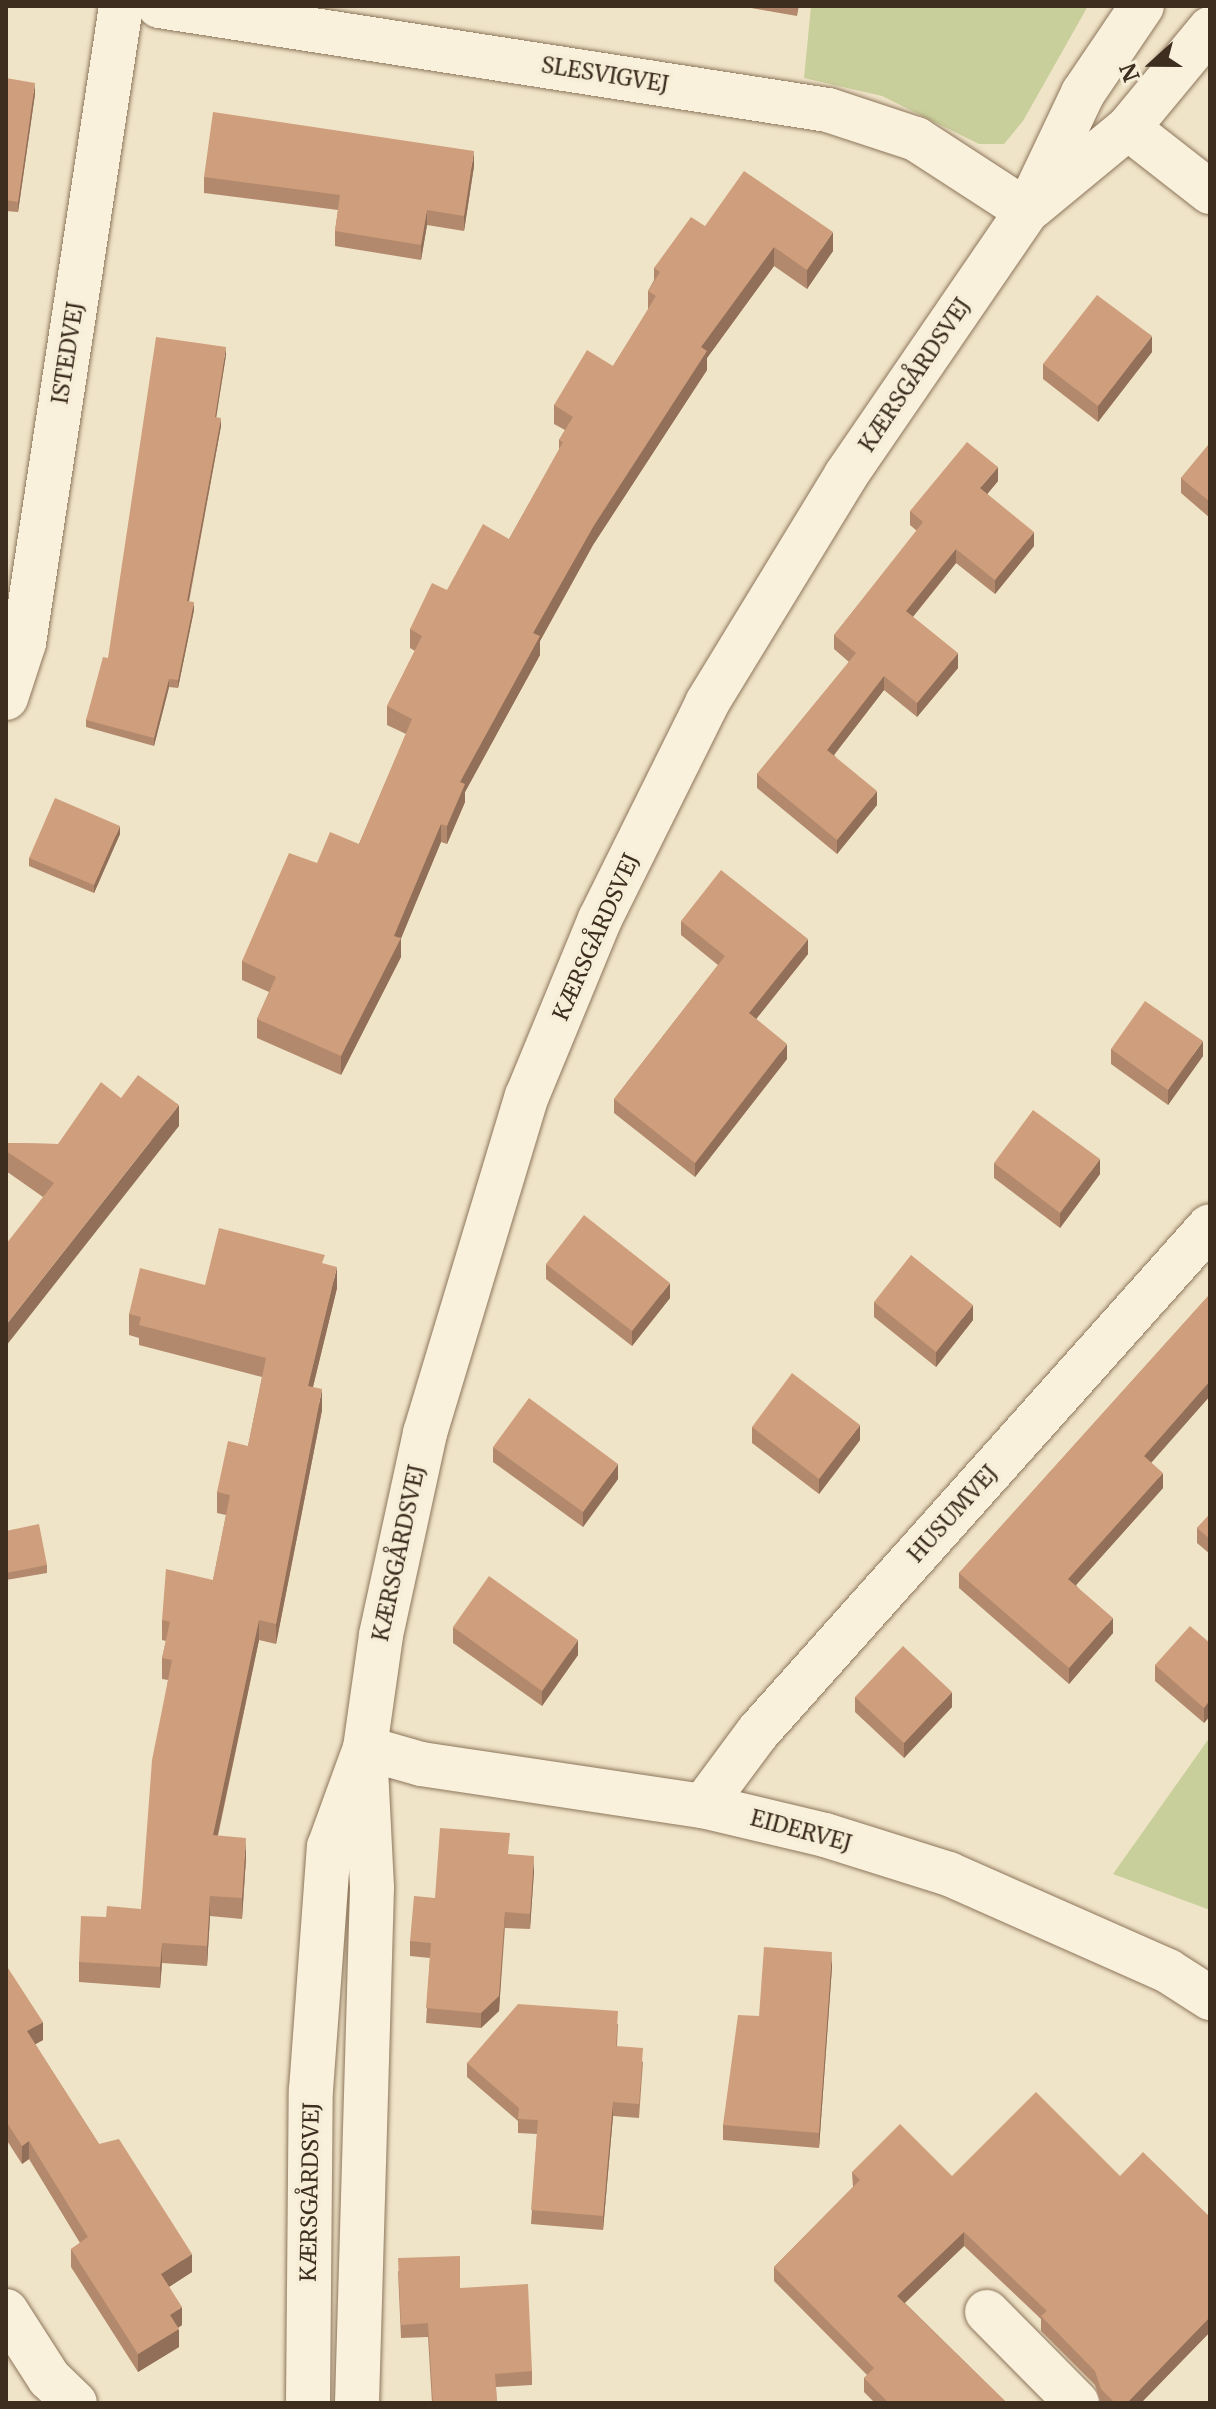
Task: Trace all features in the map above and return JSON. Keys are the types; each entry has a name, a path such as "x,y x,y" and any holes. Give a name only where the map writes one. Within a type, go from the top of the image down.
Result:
{"street":[{"name":"ISTEDVEJ","path":"6,698 24,643 121,6"},
{"name":"SLESVIGVEJ","path":"159,6 828,110 916,139 1027,211"},
{"name":"KÆRSGÅRDSVEJ","path":"308,2403 311,2090 329,1847 365,1748 384,1622 418,1462 469,1275 527,1096 600,919 707,703 774,586 1027,211 1083,93 1142,6"},
{"name":"KÆRSGÅRDSVEJ","path":"1027,211 1128,128 1210,29"},
{"path":"1128,128 1210,192"},
{"name":"HUSUMVEJ","path":"703,1806 758,1732 1210,1226"},
{"name":"KÆRSGÅRDSVEJ","path":"357,2403 372,1887 365,1748"},
{"name":"EIDERVEJ","path":"365,1748 421,1764 703,1806 825,1835 949,1874 1168,1971 1210,1998"},
{"path":"6,2311 49,2378 75,2403"},
{"path":"987,2312 1077,2403"}],"green space":[{"path":"811,6 1088,6 1023,121 1004,144 979,144 882,96 804,78"},
{"path":"1210,1737 1210,1910 1113,1874"}],"building":[{"path":"6,78 35,83 18,202 6,200"},
{"path":"213,112 474,151 464,216 427,210 421,245 335,231 340,195 204,177"},
{"path":"744,171 833,232 807,270 774,247 701,347 707,351 593,527 533,633 540,636 460,782 465,784 447,826 441,824 394,936 401,938 341,1056 257,1019 276,977 242,961 289,853 317,863 330,832 359,844 412,719 387,706 422,636 410,629 432,583 447,590 483,524 509,539 563,442 559,440 573,417 554,405 587,350 613,366 656,296 648,291 660,272 654,268 691,217 705,226"},
{"path":"1097,295 1152,336 1098,406 1043,364"},
{"path":"156,337 226,347 215,417 221,418 187,601 194,602 178,680 169,679 154,738 86,720 103,657 108,658"},
{"path":"967,442 998,467 980,488 1034,532 995,580 956,549 906,611 958,653 917,703 884,676 827,750 877,791 837,840 757,774 856,653 834,635 923,522 910,511"},
{"path":"1210,443 1210,502 1181,478"},
{"path":"55,798 120,826 94,885 29,858"},
{"path":"721,870 808,939 749,1013 787,1044 695,1163 614,1099 725,956 681,921"},
{"path":"1145,1001 1203,1041 1168,1090 1111,1049"},
{"path":"138,1075 179,1105 6,1325 6,1244 54,1183 6,1151 6,1143 58,1144 101,1082 121,1098"},
{"path":"1033,1110 1100,1159 1060,1213 994,1163"},
{"path":"584,1215 670,1283 632,1331 546,1264"},
{"path":"219,1228 325,1255 322,1263 337,1267 308,1386 322,1389 276,1624 259,1620 213,1835 246,1838 242,1898 210,1896 207,1946 162,1943 160,1967 79,1962 81,1916 106,1917 107,1906 141,1909 152,1760 172,1660 162,1658 170,1622 162,1620 166,1569 213,1580 230,1495 217,1492 228,1441 248,1446 266,1358 139,1325 141,1317 129,1314 140,1268 205,1285"},
{"path":"911,1255 973,1305 936,1352 874,1302"},
{"path":"1210,1294 1210,1381 1144,1456 1163,1473 1068,1579 1113,1618 1069,1668 959,1573"},
{"path":"792,1373 860,1425 819,1479 752,1427"},
{"path":"529,1398 618,1464 583,1512 493,1447"},
{"path":"1210,1514 1210,1539 1197,1528"},
{"path":"39,1524 47,1565 6,1573 6,1531"},
{"path":"489,1576 578,1640 542,1691 453,1627"},
{"path":"1190,1626 1210,1643 1210,1700 1204,1708 1155,1665"},
{"path":"903,1646 952,1692 904,1743 855,1697"},
{"path":"440,1828 510,1833 508,1854 534,1856 530,1914 505,1912 499,1996 481,2013 426,2008 431,1943 410,1941 414,1896 435,1898"},
{"path":"764,1947 832,1952 819,2133 723,2125 738,2015 759,2016"},
{"path":"6,1965 43,2022 27,2031 99,2144 119,2139 192,2254 161,2274 182,2307 170,2315 179,2329 138,2354 71,2249 88,2237 29,2141 22,2146 6,2121"},
{"path":"518,2004 618,2011 616,2046 643,2048 639,2104 613,2102 603,2216 531,2210 538,2120 518,2119 519,2108 467,2063"},
{"path":"1036,2092 1120,2176 1143,2152 1210,2217 1210,2317 1127,2403 1115,2403 1101,2389 1095,2371 1041,2316 1047,2311 964,2232 897,2296 1007,2403 889,2403 864,2378 874,2368 774,2267 860,2180 852,2172 900,2124 952,2176"},
{"path":"460,2256 460,2288 528,2284 532,2371 495,2374 497,2403 433,2403 428,2323 401,2325 398,2258"}]}
